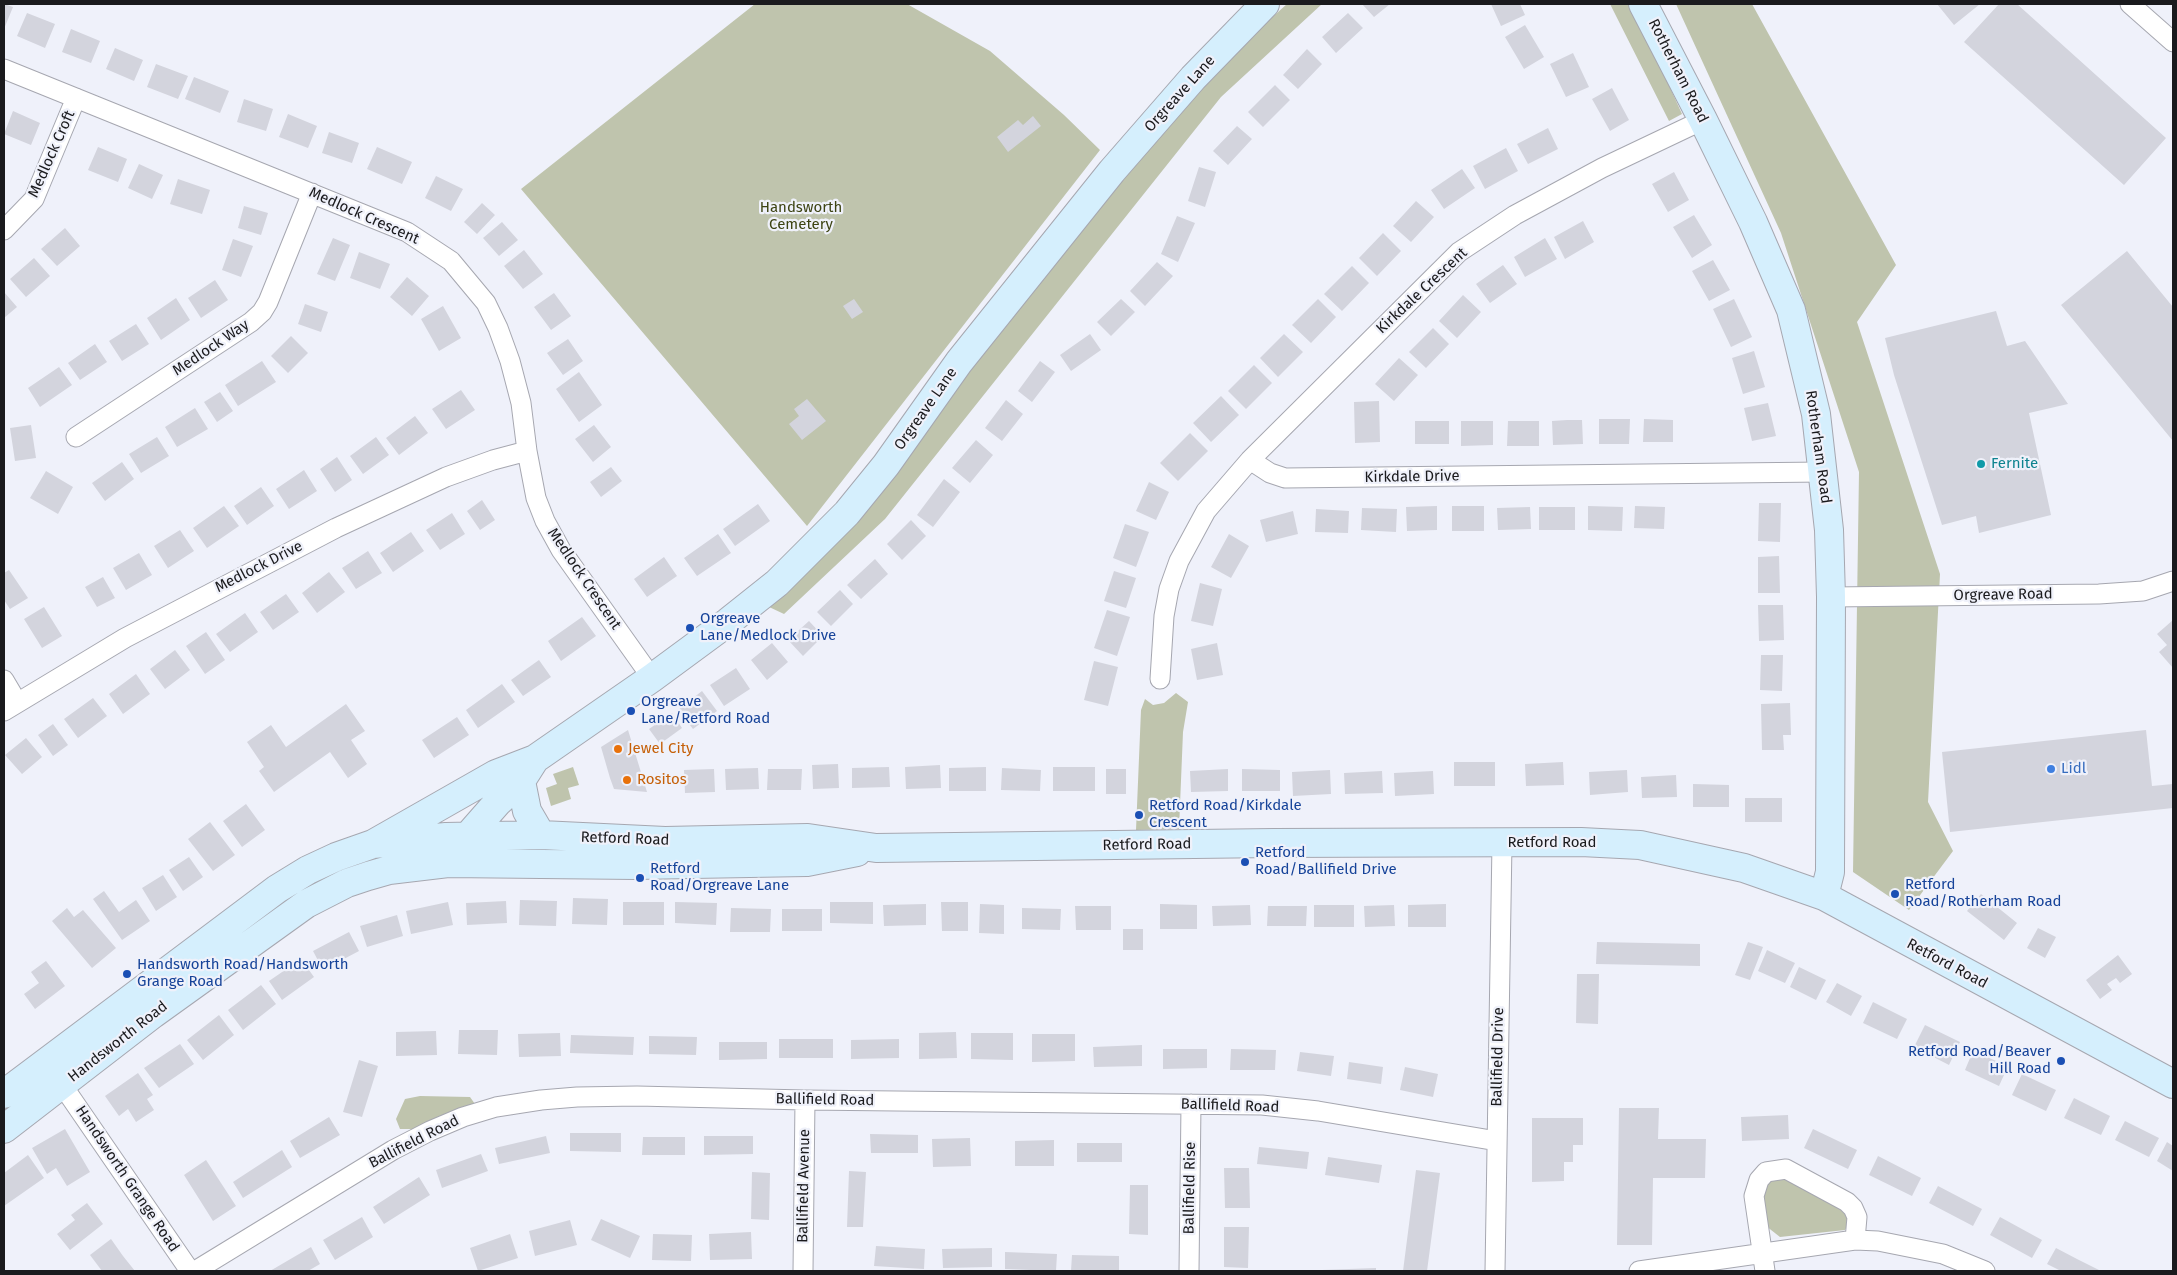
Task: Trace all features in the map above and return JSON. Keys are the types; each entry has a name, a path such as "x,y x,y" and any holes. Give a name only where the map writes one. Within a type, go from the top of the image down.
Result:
{"main road":[{"name":"Orgreave Lane","path":"454,846 528,770 728,622 777,583 847,513 886,465 959,362 1112,171 1193,78 1265,4"},
{"name":"Rotherham Road","path":"1643,4 1753,222 1790,310 1816,414 1829,530 1831,597 1830,872 1824,896"},
{"name":"Orgreave Lane","path":"374,844 496,774 528,770"},
{"path":"528,770 527,811 541,835"},
{"path":"454,846 447,818 456,797"},
{"name":"Retford Road","path":"454,846 541,835 664,841 808,838 876,848 1581,842 1640,845 1744,868 1824,896 2173,1084"},
{"name":"Retford Road","path":"374,844 454,846 635,865 807,862 876,848"},
{"name":"Handsworth Road","path":"4,1094 277,889 308,870 336,857 374,844"},
{"name":"Handsworth Road","path":"4,1129 153,1014 306,904 347,883 454,846"}],"street":[{"path":"2130,4 2173,42"},
{"name":"Medlock Crescent","path":"4,69 407,232 451,262 470,282 486,304 498,328 510,361 521,403 527,451 536,498 545,521 561,550 652,678"},
{"name":"Medlock Croft","path":"4,230 34,199 76,98"},
{"name":"Kirkdale Crescent","path":"1250,460 1459,252 1524,210 1602,168 1703,120"},
{"name":"Medlock Way","path":"76,437 251,322 262,312 268,302 312,193"},
{"name":"Medlock Drive","path":"11,706 125,638 336,528 446,477 493,460 527,451"},
{"path":"1160,679 1164,616 1179,561 1206,511 1250,460"},
{"name":"Kirkdale Drive","path":"1250,460 1270,473 1285,478 1823,472"},
{"name":"Orgreave Road","path":"1831,597 2099,594 2143,590 2173,581"},
{"path":"4,680 11,706"},
{"name":"Ballifield Drive","path":"1495,1271 1502,843"},
{"name":"Handsworth Grange Road","path":"46,1063 190,1271"},
{"name":"Ballifield Road","path":"195,1271 393,1150 430,1131 463,1117 496,1107 578,1097 637,1096 805,1100 1262,1105 1318,1111 1496,1141"},
{"name":"Ballifield Avenue","path":"803,1271 805,1100"},
{"name":"Ballifield Rise","path":"1189,1271 1191,1104"},
{"path":"1765,1271 1754,1196 1759,1180 1766,1172 1786,1169 1847,1202 1853,1208 1857,1217 1855,1240"},
{"path":"1640,1271 1855,1240 1878,1241 1944,1254 1985,1271"}],"green space":[{"name":"Handsworth Cemetery","path":"755,4 907,4 990,51 1064,115 1100,150 807,526 521,189"},
{"path":"1287,4 1322,4 1221,97 885,519 784,614 767,606 975,360 1170,121 1258,30"},
{"path":"1610,4 1632,4 1682,114 1669,121"},
{"path":"1676,4 1752,4 1896,265 1857,322 1940,574 1928,802 1953,851 1909,910 1853,872 1859,472 1781,233"},
{"path":"1176,693 1188,702 1183,732 1179,829 1136,830 1141,710 1145,699 1153,705 1164,703"},
{"path":"573,767 579,785 568,788 571,799 551,806 546,788 557,784 553,774"},
{"path":"420,1096 470,1097 475,1104 413,1129 400,1129 396,1119 405,1099"},
{"path":"1772,1177 1784,1177 1845,1211 1849,1223 1845,1230 1780,1237 1766,1226 1760,1194"}],"building":[{"path":"4,4 13,7 4,29"},
{"path":"1362,4 1390,4 1374,17"},
{"path":"1491,4 1520,4 1525,15 1501,26"},
{"path":"1937,4 1980,4 1954,25"},
{"path":"1999,4 2017,4 2166,138 2124,185 1964,42"},
{"path":"27,13 55,24 45,48 17,36"},
{"path":"1348,13 1363,28 1336,53 1322,37"},
{"path":"1525,25 1544,57 1524,69 1505,37"},
{"path":"71,29 100,41 91,63 62,52"},
{"path":"115,48 143,60 134,81 106,69"},
{"path":"1307,49 1322,64 1298,89 1283,75"},
{"path":"1573,53 1589,87 1566,97 1550,64"},
{"path":"156,64 188,76 178,99 147,87"},
{"path":"194,77 229,91 220,113 185,99"},
{"path":"1275,85 1290,100 1263,127 1248,112"},
{"path":"1612,88 1629,120 1610,131 1592,99"},
{"path":"244,99 273,109 266,131 237,122"},
{"path":"13,111 40,123 31,145 4,134"},
{"path":"288,114 317,126 308,148 279,137"},
{"path":"1033,116 1041,126 1008,152 997,137 1018,120 1023,125"},
{"path":"1237,126 1252,139 1228,165 1213,151"},
{"path":"1548,128 1558,149 1528,164 1517,144"},
{"path":"329,132 359,143 352,163 322,153"},
{"path":"98,147 127,159 118,182 88,170"},
{"path":"377,147 412,162 402,184 367,169"},
{"path":"1506,148 1518,171 1485,189 1473,166"},
{"path":"139,164 163,175 152,199 128,188"},
{"path":"1199,167 1216,172 1205,207 1188,201"},
{"path":"1462,169 1475,188 1444,209 1431,190"},
{"path":"1674,172 1689,200 1668,212 1652,184"},
{"path":"436,176 463,189 451,211 425,198"},
{"path":"178,179 210,190 202,214 170,204"},
{"path":"1416,201 1434,217 1411,242 1393,226"},
{"path":"482,203 495,215 477,234 464,222"},
{"path":"244,206 268,213 261,235 238,228"},
{"path":"1694,215 1712,245 1692,258 1673,227"},
{"path":"1177,216 1195,223 1178,262 1161,254"},
{"path":"1583,221 1594,242 1565,259 1554,237"},
{"path":"502,222 518,240 499,256 483,238"},
{"path":"65,228 80,246 57,266 41,249"},
{"path":"1383,233 1401,251 1377,276 1359,258"},
{"path":"333,238 350,245 335,281 317,274"},
{"path":"1545,238 1557,259 1525,277 1514,257"},
{"path":"233,239 253,246 241,277 222,270"},
{"path":"524,250 543,274 523,289 504,266"},
{"path":"2127,251 2173,307 2173,441 2061,305"},
{"path":"359,252 390,264 380,289 350,278"},
{"path":"34,258 50,276 26,297 10,279"},
{"path":"1713,260 1730,290 1709,301 1692,271"},
{"path":"1157,262 1173,276 1145,306 1130,291"},
{"path":"1503,265 1517,284 1490,303 1476,284"},
{"path":"1352,266 1369,283 1342,311 1324,294"},
{"path":"407,277 429,296 412,316 390,297"},
{"path":"215,280 228,300 201,318 188,298"},
{"path":"4,292 17,307 4,318"},
{"path":"554,293 571,316 551,330 534,307"},
{"path":"1463,295 1481,312 1457,338 1439,321"},
{"path":"176,298 190,320 161,340 147,318"},
{"path":"854,299 863,312 852,319 843,306"},
{"path":"1121,299 1135,312 1111,336 1097,322"},
{"path":"1318,299 1336,317 1311,343 1292,325"},
{"path":"1734,299 1752,337 1731,347 1713,309"},
{"path":"305,304 328,312 321,332 298,324"},
{"path":"443,306 461,338 439,351 421,319"},
{"name":"Fernite","path":"1996,311 2007,346 2025,341 2068,404 2029,413 2051,515 1979,533 1976,516 1942,525 1894,375 1885,338"},
{"path":"136,324 149,344 122,361 109,341"},
{"path":"1433,328 1449,344 1426,368 1409,352"},
{"path":"1090,334 1101,350 1071,371 1060,355"},
{"path":"1284,334 1303,352 1278,377 1260,358"},
{"path":"291,336 308,353 288,373 271,356"},
{"path":"568,339 583,361 563,375 547,353"},
{"path":"95,344 107,362 80,380 68,363"},
{"path":"1754,351 1765,387 1743,394 1732,358"},
{"path":"1399,358 1418,375 1394,401 1375,384"},
{"path":"262,361 276,382 238,406 225,385"},
{"path":"1040,361 1055,372 1032,402 1018,391"},
{"path":"1254,365 1272,383 1246,409 1228,391"},
{"path":"59,367 72,385 40,407 28,388"},
{"path":"579,372 602,405 579,422 556,389"},
{"path":"461,390 475,410 446,429 432,409"},
{"path":"220,392 233,411 217,422 204,402"},
{"path":"1221,396 1239,415 1211,442 1193,423"},
{"path":"807,399 826,421 802,440 789,424 799,416 794,409"},
{"path":"1006,400 1023,414 1002,441 985,428"},
{"path":"1379,401 1380,442 1355,443 1354,402"},
{"path":"1768,403 1776,436 1752,441 1744,408"},
{"path":"195,408 208,429 177,447 165,427"},
{"path":"415,416 428,433 399,455 386,438"},
{"path":"1599,419 1630,419 1629,444 1599,444"},
{"path":"1644,419 1673,420 1673,442 1643,442"},
{"path":"1582,420 1583,444 1553,445 1552,421"},
{"path":"1415,421 1449,421 1449,444 1415,444"},
{"path":"1461,421 1493,421 1493,445 1461,446"},
{"path":"1508,421 1539,421 1539,446 1507,446"},
{"path":"31,425 36,458 15,461 10,428"},
{"path":"594,425 611,447 593,462 575,439"},
{"path":"1190,433 1208,451 1178,481 1160,463"},
{"path":"157,437 169,456 141,473 129,454"},
{"path":"376,437 389,455 363,474 350,456"},
{"path":"976,440 993,455 970,483 952,468"},
{"path":"337,457 352,480 335,492 320,469"},
{"path":"122,462 134,479 105,501 92,483"},
{"path":"611,467 622,481 601,497 590,482"},
{"path":"304,470 317,491 289,509 276,489"},
{"path":"46,471 73,487 58,514 30,498"},
{"path":"944,479 960,492 933,527 917,515"},
{"path":"1149,482 1169,492 1156,520 1136,511"},
{"path":"261,487 274,506 247,525 234,506"},
{"path":"482,500 495,520 480,530 467,511"},
{"path":"1759,503 1781,503 1780,542 1758,541"},
{"path":"758,504 770,521 735,546 723,529"},
{"path":"224,506 239,526 207,548 193,528"},
{"path":"1437,506 1437,530 1407,531 1406,507"},
{"path":"1452,506 1484,506 1484,531 1452,531"},
{"path":"1588,506 1623,507 1622,531 1588,530"},
{"path":"1635,506 1665,507 1664,529 1634,528"},
{"path":"1530,507 1531,529 1498,530 1497,508"},
{"path":"1539,507 1575,507 1575,530 1539,530"},
{"path":"1362,508 1397,509 1396,532 1361,530"},
{"path":"1316,509 1349,511 1348,533 1315,532"},
{"path":"1293,511 1298,534 1266,542 1260,520"},
{"path":"452,513 465,534 440,550 426,530"},
{"path":"911,520 926,536 902,560 887,544"},
{"path":"1125,524 1149,532 1136,567 1113,558"},
{"path":"180,530 194,551 168,568 154,546"},
{"path":"411,532 424,551 393,572 380,553"},
{"path":"718,534 731,553 697,576 684,558"},
{"path":"1229,534 1249,546 1231,578 1211,567"},
{"path":"368,551 382,573 356,589 342,568"},
{"path":"139,553 152,575 126,590 113,568"},
{"path":"1779,556 1780,593 1758,593 1758,557"},
{"path":"664,557 677,576 647,597 634,579"},
{"path":"875,559 888,574 861,599 847,585"},
{"path":"9,570 28,598 10,609 4,600 4,573"},
{"path":"1114,571 1136,578 1126,608 1104,601"},
{"path":"329,572 345,592 317,613 302,593"},
{"path":"103,577 115,598 97,607 85,587"},
{"path":"1200,583 1222,589 1213,626 1191,621"},
{"path":"840,590 853,604 831,626 817,612"},
{"path":"286,594 299,612 273,630 260,612"},
{"path":"1758,605 1783,605 1784,640 1759,641"},
{"path":"44,607 62,636 42,648 24,619"},
{"path":"1107,610 1130,617 1117,656 1094,648"},
{"path":"245,613 258,632 230,652 216,634"},
{"path":"582,617 596,636 561,661 548,641"},
{"path":"2173,620 2173,668 2159,652 2167,645 2157,634"},
{"path":"809,621 823,636 803,656 788,640"},
{"path":"206,632 225,660 205,674 186,646"},
{"path":"772,643 788,662 767,680 751,660"},
{"path":"1217,643 1223,675 1197,680 1191,649"},
{"path":"175,650 190,670 165,689 150,669"},
{"path":"1761,655 1783,655 1782,691 1760,690"},
{"path":"539,660 551,677 523,696 511,680"},
{"path":"1094,661 1118,667 1108,706 1084,700"},
{"path":"736,668 750,689 724,706 710,685"},
{"path":"136,674 150,694 123,714 109,694"},
{"path":"502,684 515,702 478,728 466,710"},
{"path":"702,691 717,711 693,729 678,710"},
{"path":"93,698 107,716 78,738 64,719"},
{"path":"1790,703 1791,735 1783,735 1784,750 1762,750 1761,704"},
{"path":"346,704 365,731 351,740 367,764 348,778 330,752 274,792 259,771 264,767 247,742 271,725 286,747"},
{"path":"672,713 682,728 660,744 649,729"},
{"path":"457,717 469,735 434,758 422,740"},
{"path":"53,724 68,745 53,756 38,735"},
{"path":"628,730 647,792 614,789 610,778 601,747"},
{"path":"2146,730 2152,786 2173,784 2173,808 1950,832 1942,752"},
{"path":"26,738 42,757 22,774 5,755"},
{"path":"1454,762 1495,762 1495,786 1454,786"},
{"path":"1563,762 1564,785 1526,786 1525,764"},
{"path":"838,764 839,788 813,789 812,765"},
{"path":"940,765 941,788 906,789 905,767"},
{"path":"889,767 890,787 852,788 852,768"},
{"path":"986,767 986,791 949,791 949,768"},
{"path":"1053,767 1095,767 1095,791 1053,791"},
{"path":"758,768 759,789 726,790 725,769"},
{"path":"1002,768 1041,770 1040,791 1001,790"},
{"path":"714,769 715,792 685,793 684,770"},
{"path":"768,769 802,769 801,790 767,790"},
{"path":"1106,769 1126,769 1126,794 1106,794"},
{"path":"1228,769 1228,791 1191,792 1190,771"},
{"path":"1242,769 1280,770 1280,791 1242,791"},
{"path":"1330,770 1331,794 1293,796 1292,772"},
{"path":"1627,770 1628,792 1590,795 1589,772"},
{"path":"1382,771 1383,793 1345,794 1344,773"},
{"path":"1433,771 1434,794 1395,796 1394,773"},
{"path":"1676,775 1677,797 1642,798 1641,777"},
{"path":"1693,784 1729,785 1729,807 1693,807"},
{"path":"1745,798 1782,798 1782,822 1745,822"},
{"path":"246,804 265,830 242,847 223,821"},
{"path":"210,822 235,855 213,871 188,839"},
{"path":"189,857 203,877 183,891 169,870"},
{"path":"163,875 177,897 156,911 142,888"},
{"path":"104,891 119,912 136,900 150,921 122,940 93,899"},
{"path":"1981,894 2017,923 2004,940 1967,911"},
{"path":"573,898 608,899 607,925 572,924"},
{"path":"520,900 557,901 556,926 519,925"},
{"path":"506,901 507,923 467,925 466,903"},
{"path":"448,902 453,925 411,934 406,911"},
{"path":"623,902 664,902 664,925 623,925"},
{"path":"675,902 717,903 716,925 675,923"},
{"path":"830,902 873,902 873,924 830,923"},
{"path":"941,902 968,902 968,931 942,931"},
{"path":"926,904 926,925 884,926 883,905"},
{"path":"980,904 1004,905 1004,934 979,933"},
{"path":"1160,904 1197,905 1197,929 1160,929"},
{"path":"1446,904 1446,927 1408,927 1408,905"},
{"path":"1250,905 1251,925 1213,926 1212,906"},
{"path":"1314,905 1354,905 1354,927 1314,927"},
{"path":"1394,905 1395,926 1365,927 1364,906"},
{"path":"1075,906 1111,906 1111,930 1076,930"},
{"path":"1268,906 1307,906 1306,926 1267,926"},
{"path":"67,908 74,917 83,910 116,948 92,968 52,921"},
{"path":"731,908 771,909 770,932 730,932"},
{"path":"1022,908 1061,909 1060,930 1022,929"},
{"path":"782,909 822,909 822,931 782,931"},
{"path":"397,915 403,936 367,947 360,926"},
{"path":"2038,928 2056,937 2045,958 2027,948"},
{"path":"1123,929 1143,929 1143,950 1123,950"},
{"path":"349,932 359,951 323,970 313,951"},
{"path":"1597,942 1700,944 1700,966 1596,964"},
{"path":"1748,942 1763,947 1750,980 1735,975"},
{"path":"1767,950 1795,963 1785,983 1758,971"},
{"path":"2118,955 2132,974 2120,983 2116,978 2107,984 2112,990 2100,999 2086,980"},
{"path":"301,959 314,977 282,1000 269,981"},
{"path":"46,961 65,986 35,1009 24,994 39,983 31,972"},
{"path":"1799,967 1826,980 1816,1000 1790,987"},
{"path":"1577,974 1599,974 1598,1024 1576,1023"},
{"path":"1837,983 1862,996 1851,1016 1826,1002"},
{"path":"261,985 276,1004 243,1030 228,1010"},
{"path":"1873,1002 1907,1019 1897,1039 1863,1023"},
{"path":"219,1015 234,1035 203,1060 187,1040"},
{"path":"1925,1025 1960,1042 1949,1065 1914,1047"},
{"path":"459,1030 498,1030 497,1055 458,1054"},
{"path":"436,1031 437,1055 396,1056 396,1032"},
{"path":"956,1032 957,1058 919,1059 919,1033"},
{"path":"560,1033 561,1056 519,1057 518,1034"},
{"path":"971,1033 1013,1033 1013,1060 971,1059"},
{"path":"1032,1034 1075,1034 1075,1061 1032,1062"},
{"path":"571,1035 634,1037 633,1055 570,1053"},
{"path":"649,1036 697,1037 696,1055 649,1054"},
{"path":"779,1039 833,1039 833,1058 779,1058"},
{"path":"899,1039 899,1058 851,1059 851,1040"},
{"path":"719,1042 767,1042 767,1059 719,1060"},
{"path":"180,1044 194,1064 159,1088 144,1068"},
{"path":"1142,1045 1142,1066 1094,1067 1093,1047"},
{"path":"1163,1049 1207,1049 1207,1068 1163,1069"},
{"path":"1231,1049 1276,1050 1275,1070 1230,1070"},
{"path":"1973,1051 2008,1066 1999,1086 1965,1070"},
{"path":"1300,1052 1334,1056 1331,1076 1297,1071"},
{"path":"359,1060 378,1066 362,1117 343,1112"},
{"path":"1349,1062 1383,1067 1381,1084 1347,1079"},
{"path":"1405,1067 1438,1074 1433,1097 1400,1090"},
{"path":"138,1073 153,1095 147,1099 154,1110 136,1122 128,1109 119,1116 105,1096"},
{"path":"2022,1074 2056,1090 2046,1111 2012,1095"},
{"path":"2074,1098 2110,1116 2101,1135 2064,1118"},
{"path":"1619,1108 1659,1108 1658,1139 1706,1139 1705,1178 1653,1178 1652,1245 1617,1245"},
{"path":"1788,1115 1789,1139 1742,1141 1741,1117"},
{"path":"329,1117 340,1135 300,1158 290,1141"},
{"path":"1532,1118 1583,1118 1583,1145 1573,1145 1573,1162 1564,1162 1564,1181 1532,1182"},
{"path":"2125,1121 2159,1138 2149,1157 2115,1140"},
{"path":"65,1129 90,1172 67,1186 56,1168 47,1174 32,1148"},
{"path":"1813,1129 1857,1150 1848,1169 1804,1148"},
{"path":"570,1133 621,1133 621,1152 570,1151"},
{"path":"870,1134 918,1135 918,1153 871,1153"},
{"path":"546,1136 550,1153 499,1164 495,1148"},
{"path":"704,1136 753,1136 753,1154 704,1155"},
{"path":"643,1137 685,1137 685,1155 642,1155"},
{"path":"970,1138 971,1166 933,1167 932,1139"},
{"path":"1054,1140 1054,1166 1015,1166 1015,1141"},
{"path":"2167,1142 2173,1146 2173,1171 2157,1161"},
{"path":"1077,1143 1122,1143 1122,1162 1077,1162"},
{"path":"1259,1147 1309,1152 1307,1169 1257,1164"},
{"path":"282,1150 292,1167 243,1198 233,1182"},
{"path":"481,1154 488,1171 442,1188 436,1170"},
{"path":"28,1155 44,1178 4,1206 4,1173"},
{"path":"1878,1156 1921,1178 1912,1196 1869,1175"},
{"path":"1328,1157 1382,1165 1379,1183 1325,1175"},
{"path":"206,1160 236,1206 213,1221 184,1175"},
{"path":"1224,1168 1249,1168 1250,1208 1225,1208"},
{"path":"1416,1170 1440,1173 1427,1271 1403,1271"},
{"path":"849,1171 866,1172 863,1227 847,1227"},
{"path":"752,1172 770,1173 769,1220 751,1219"},
{"path":"419,1177 430,1195 384,1224 373,1207"},
{"path":"1130,1185 1148,1185 1148,1235 1129,1234"},
{"path":"1938,1186 1982,1209 1973,1226 1929,1203"},
{"path":"87,1203 103,1224 70,1250 57,1234 75,1220 71,1215"},
{"path":"362,1217 373,1237 335,1260 323,1240"},
{"path":"2000,1217 2042,1240 2032,1258 1990,1235"},
{"path":"601,1219 640,1236 630,1258 591,1240"},
{"path":"570,1220 577,1245 535,1256 529,1231"},
{"path":"1224,1227 1249,1227 1248,1268 1224,1267"},
{"path":"751,1232 752,1259 710,1260 709,1234"},
{"path":"510,1234 518,1258 478,1271 470,1248"},
{"path":"653,1234 692,1235 691,1261 652,1260"},
{"path":"111,1239 135,1271 102,1271 90,1255"},
{"path":"876,1246 925,1249 924,1269 874,1266"},
{"path":"311,1247 320,1264 308,1271 270,1271"},
{"path":"992,1248 992,1267 943,1268 942,1249"},
{"path":"2056,1248 2101,1271 2061,1271 2047,1264"},
{"path":"1005,1252 1057,1254 1056,1271 1005,1269"},
{"path":"1072,1255 1119,1256 1119,1271 1071,1271"},
{"path":"1376,1268 1376,1271 1322,1271 1322,1270"}],"place":[{"name":"Fernite","path":"1981,464"},
{"name":"Orgreave Lane/Medlock Drive","path":"690,628"},
{"name":"Orgreave Lane/Retford Road","path":"631,711"},
{"name":"Jewel City","path":"618,749"},
{"name":"Lidl","path":"2051,769"},
{"name":"Rositos","path":"627,780"},
{"name":"Retford Road/Kirkdale Crescent","path":"1139,815"},
{"name":"Retford Road/Ballifield Drive","path":"1245,862"},
{"name":"Retford Road/Orgreave Lane","path":"640,878"},
{"name":"Retford Road/Rotherham Road","path":"1895,894"},
{"name":"Handsworth Road/Handsworth Grange Road","path":"127,974"},
{"name":"Retford Road/Beaver Hill Road","path":"2061,1061"}]}
